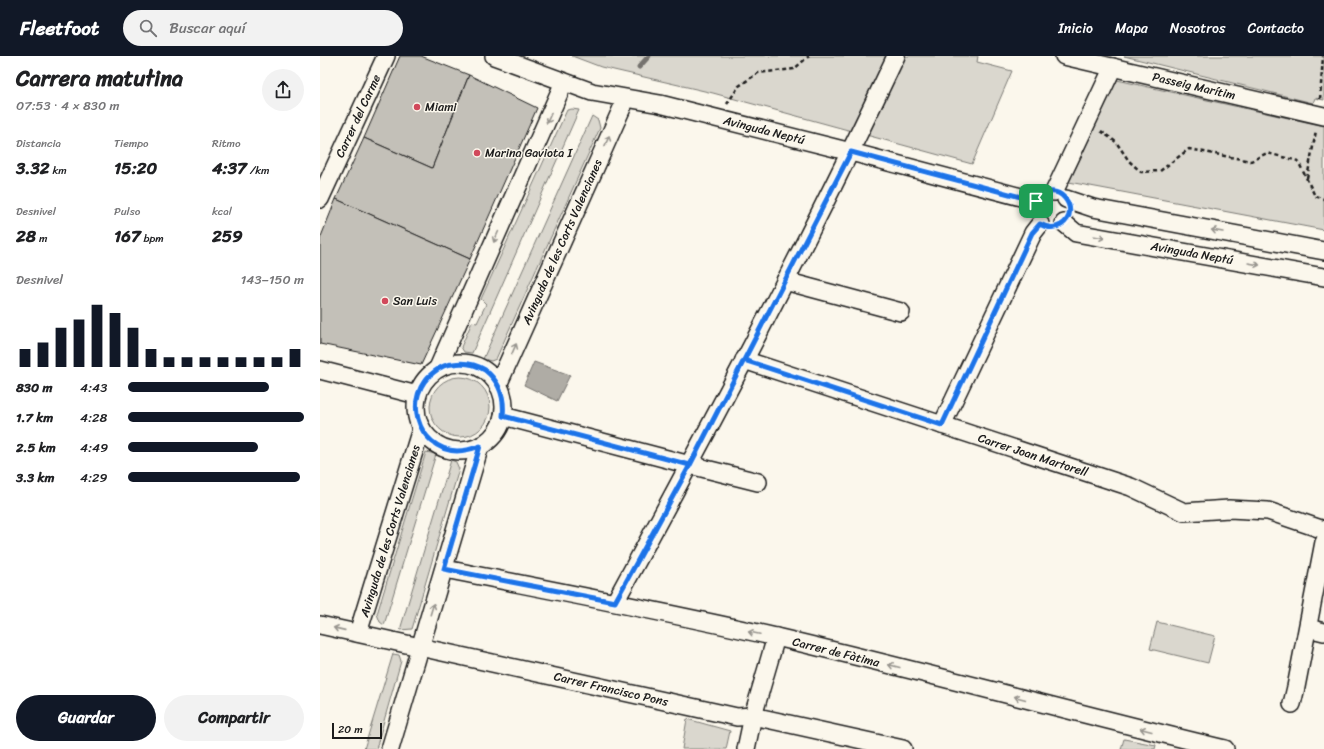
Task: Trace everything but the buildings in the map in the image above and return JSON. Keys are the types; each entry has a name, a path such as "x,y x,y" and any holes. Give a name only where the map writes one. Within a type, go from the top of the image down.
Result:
{"street":[{"name":"Carrer del Carme","path":"322,191 386,56"},
{"name":"Avinguda Neptú","path":"494,56 592,92 660,104 851,152 1036,201"},
{"path":"615,602 690,465 785,281 851,152 896,56"},
{"name":"Passeig Marítim","path":"1064,56 1322,115"},
{"path":"1060,195 1087,123 1113,67"},
{"path":"438,368 564,82"},
{"name":"Avinguda de les Corts Valencianes","path":"498,385 626,99"},
{"path":"1060,195 1068,204 1069,214 1064,223 1060,226 1050,227 1040,224 1033,211 1036,201 1044,193 1060,195 1093,208 1324,251"},
{"name":"Avinguda Neptú","path":"1064,223 1076,233 1324,277"},
{"path":"942,425 1032,233 1040,224"},
{"path":"785,281 901,312"},
{"name":"Carrer Joan Martorell","path":"744,360 1131,487 1184,512 1229,509 1268,510 1324,530"},
{"path":"462,363 474,365 488,373 498,385 502,394 504,405 503,416 498,428 490,438 480,446 468,450 455,451 443,448 430,440 422,429 416,412 417,395 422,384 429,375 438,368 450,364 462,363"},
{"path":"320,370 417,395"},
{"path":"503,416 758,482"},
{"name":"Avinguda de les Corts Valencianes","path":"358,633 422,429"},
{"path":"390,749 480,446"},
{"path":"1292,704 1296,687 1316,630 1324,542"},
{"name":"Carrer de Fàtima","path":"444,569 615,602 776,637 960,682 1168,742 1225,749"},
{"name":"Carrer Francisco Pons","path":"320,625 737,717 753,716 903,749"},
{"path":"746,749 753,716 776,637"}],"path":[{"path":"717,118 739,86 758,73 794,69 809,56"},
{"path":"1307,178 1322,115 1320,86 1323,56"},
{"path":"1087,123 1105,133 1116,142 1129,161 1141,172 1160,171 1189,149 1251,161 1267,153 1298,162 1315,196 1324,199"}],"shaded area":[{"path":"572,56 978,56 977,62 1012,71 972,164 713,93 601,67"},
{"path":"1124,56 1324,56 1324,100 1315,98 1313,103"},
{"path":"1117,80 1324,126 1324,230 1069,182"},
{"path":"567,110 579,110 472,353 464,352 461,347 472,322 477,323 486,304 481,299"},
{"path":"592,116 598,120 600,128 496,359 491,361 483,359"},
{"path":"534,362 570,375 557,401 524,385"},
{"path":"454,377 466,377 477,382 485,390 490,401 488,419 477,432 466,437 454,437 443,432 435,424 430,413 430,401 435,390 443,382"},
{"path":"426,452 436,454 384,625 380,622 377,614"},
{"path":"451,460 456,462 459,469 412,629 400,630"},
{"path":"1157,622 1215,636 1208,663 1150,649"},
{"path":"393,654 399,655 401,661 376,749 364,749"},
{"path":"687,719 730,731 726,749 682,749"},
{"path":"1124,739 1156,745 1155,749 1121,749"}],"waterway":[{"path":"639,67 649,56"}],"place":[{"name":"Miami","path":"417,107"},
{"name":"Marina Gaviota I","path":"477,153"},
{"name":"San Luis","path":"385,301"}],"route":[{"path":"1036,201 851,152 767,317 744,360 690,465 503,416 504,405 502,394 492,376 483,369 474,365 462,363 450,364 438,368 429,375 422,384 417,395 417,418 422,429 430,440 443,448 455,451 468,450 480,446 444,569 615,602 690,465 730,388 744,360 942,425 1032,233 1040,224 1050,227 1060,226 1064,223 1069,214 1066,199 1059,193 1044,193 1036,201"}]}
